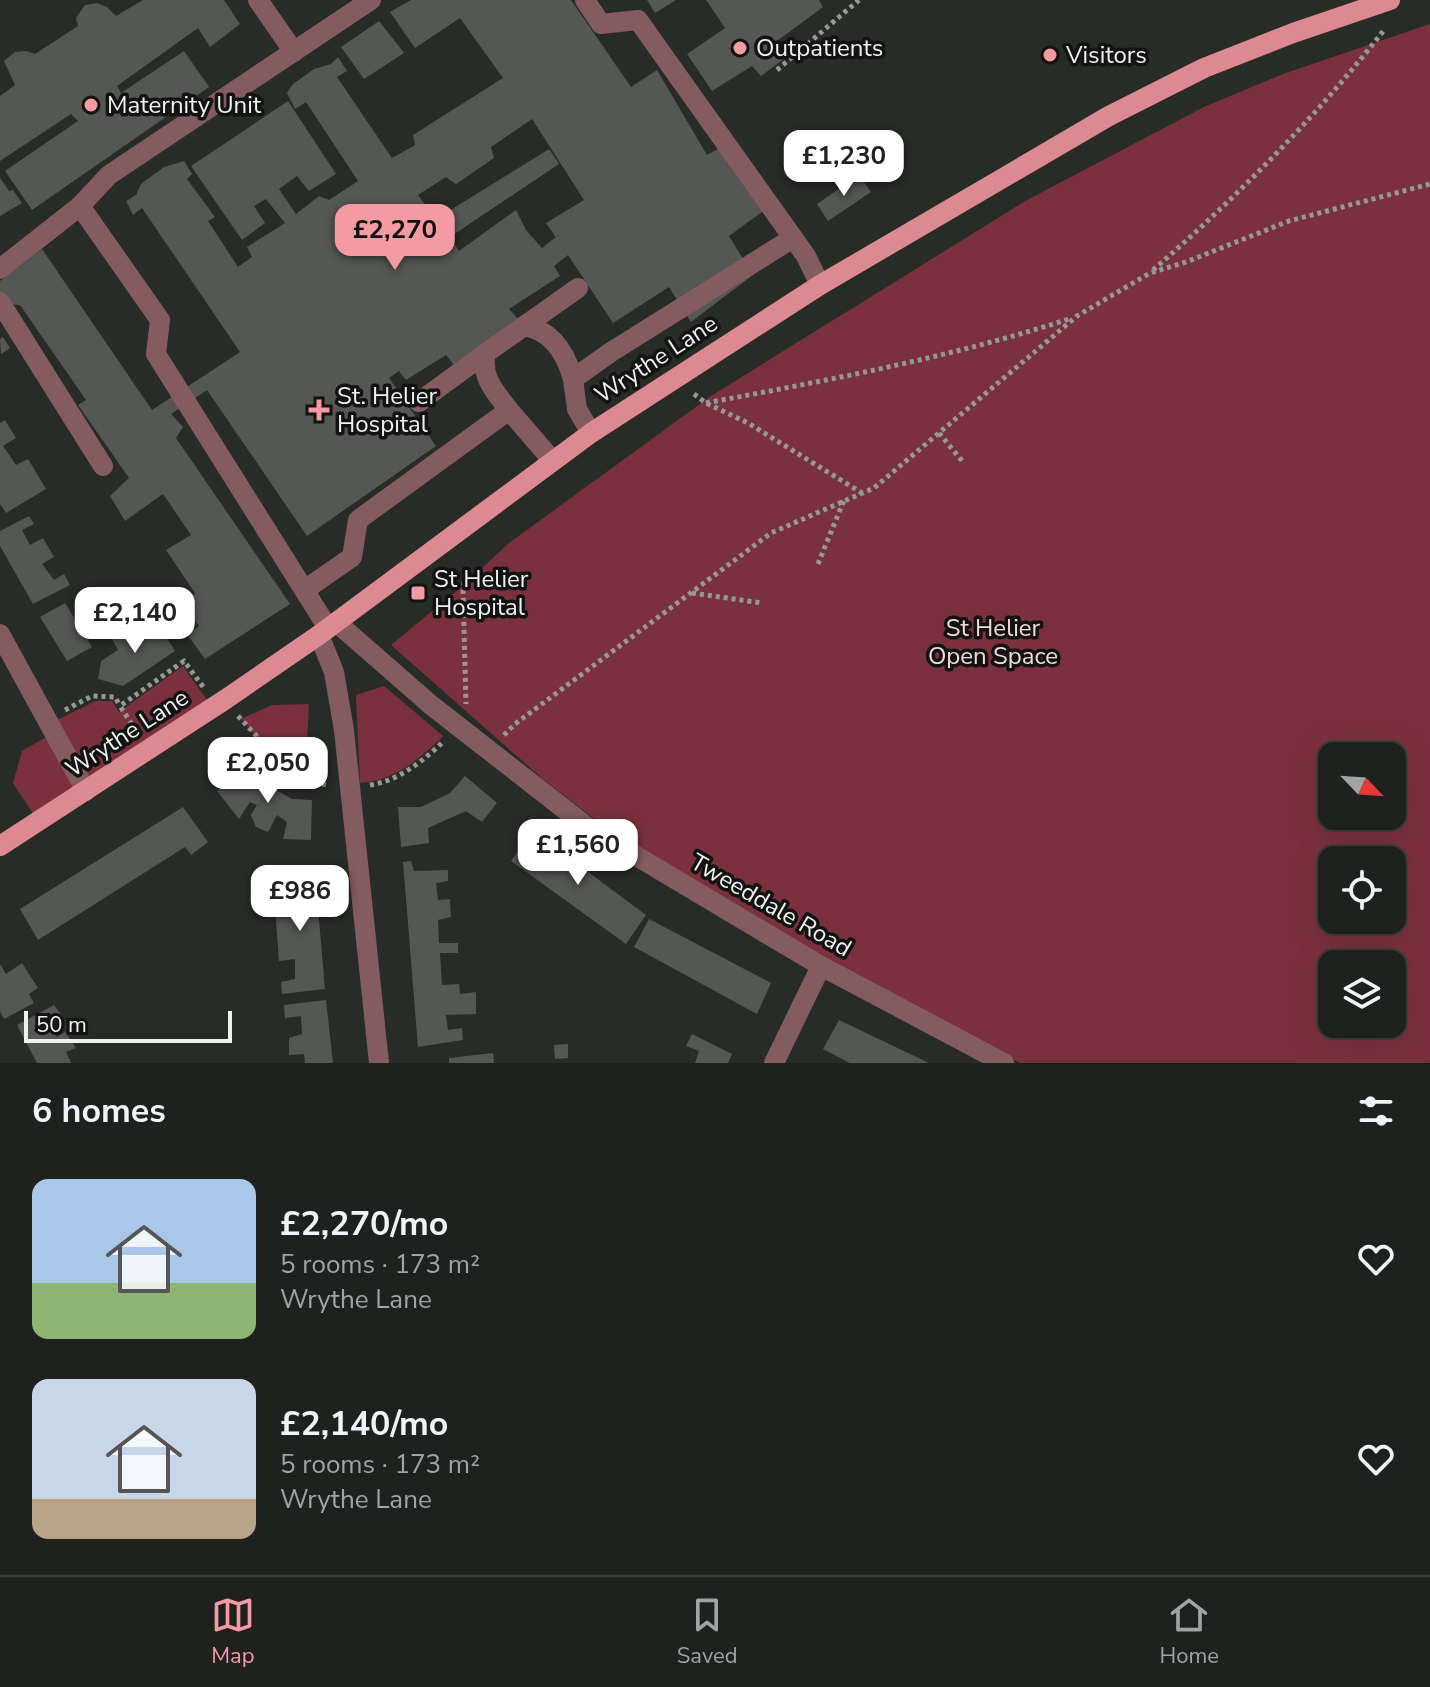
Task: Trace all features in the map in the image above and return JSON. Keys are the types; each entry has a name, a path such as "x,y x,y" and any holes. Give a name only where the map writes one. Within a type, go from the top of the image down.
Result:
{"main road":[{"name":"Wrythe Lane","path":"0,846 217,705 328,628 591,433 820,285 1109,116 1204,68 1390,0"}],"street":[{"path":"258,0 294,52"},
{"path":"0,269 80,206 109,175 371,0"},
{"path":"585,0 601,24 638,20 806,256 820,285"},
{"path":"80,206 160,320 156,354 328,628 344,730 379,1063"},
{"path":"573,379 793,238"},
{"path":"419,402 578,288"},
{"path":"0,302 103,466"},
{"path":"524,326 544,332 568,360 577,409 591,433"},
{"path":"486,353 485,372 494,390 552,460"},
{"path":"306,589 352,557 358,520 509,410"},
{"name":"Tweeddale Road","path":"328,628 586,826 821,966 1004,1063"},
{"path":"0,634 86,791"},
{"path":"774,1063 821,966"}],"path":[{"path":"777,70 859,0"},
{"path":"490,750 515,724 771,533 874,488 1077,316 1150,273 1206,224 1351,73 1384,30"},
{"path":"1150,273 1289,221 1430,184"},
{"path":"706,403 863,373 1026,333 1077,316"},
{"path":"694,394 863,493"},
{"path":"939,433 963,462"},
{"path":"818,564 844,500"},
{"path":"465,574 468,700"},
{"path":"691,593 762,603"},
{"path":"120,706 184,661 217,705"},
{"path":"49,719 92,696 115,697 148,750"}],"green space":[{"name":"St Helier Open Space","path":"1430,24 1430,1063 1020,1063 709,895 609,830 544,780 391,645 509,543 711,396 1027,200 1204,107 1283,74"},
{"path":"183,666 209,703 36,818 13,783 22,751 60,729 55,721 96,701 112,701 119,712"},
{"path":"384,686 443,736 416,760 395,773 360,783 356,695"},
{"path":"309,704 305,783 289,777 241,719 272,705"}],"building":[{"name":"Maternity Unit","path":"143,0 224,0 240,24 210,47 198,28 117,86 121,93 184,51 209,87 32,210 5,171 78,121 71,114 0,161 0,96 15,85 4,61 15,52 35,54 78,26 76,18 85,5 97,3 116,16"},
{"path":"411,0 571,0 631,87 657,70 707,155 721,147 766,209 729,236 753,275 691,322 669,287 613,323 568,255 554,266 560,276 509,309 519,320 454,365 446,355 406,380 399,371 389,378 436,446 307,536 207,390 171,414 183,427 176,438 290,604 205,659 187,634 199,626 181,603 195,593 166,550 191,535 163,494 125,521 110,496 129,478 78,405 86,400 20,305 5,304 0,295 0,281 42,249 152,410 240,352 142,208 133,215 126,201 136,195 141,184 164,167 184,161 192,174 187,179 215,217 208,221 238,267 252,257 247,247 285,223 266,199 254,206 265,223 242,240 191,166 288,101 336,174 309,191 297,176 279,189 296,214 319,196 329,200 358,181 306,102 295,109 287,93 293,84 314,69 331,64 338,57 347,71 337,77 392,158 415,145 413,135 503,78 460,18 415,48 390,12","holes":["532,119 584,200 546,223 556,237 542,248 526,230 516,210 459,251 450,237 559,164 549,149 436,219 418,195 446,177 456,184 494,158 491,147"]},
{"path":"647,0 676,0 655,13"},
{"name":"Outpatients","path":"706,0 819,0 823,7 777,41 788,56 761,76 752,66 712,91 687,54 725,28"},
{"path":"379,21 404,53 364,79 341,47"},
{"path":"859,175 871,192 828,221 817,204"},
{"path":"0,178 22,203 0,216"},
{"path":"3,337 10,348 1,354 0,339"},
{"path":"5,420 16,438 3,446 16,465 28,459 46,489 6,513 0,504 0,423"},
{"path":"29,516 34,524 22,530 30,545 43,538 54,557 42,564 54,580 64,574 70,585 33,604 0,546 0,531"},
{"path":"65,603 92,647 67,661 40,617"},
{"path":"158,624 175,651 123,686 98,679 101,661 118,650 112,639 129,626 139,636"},
{"path":"248,766 264,783 292,799 312,800 311,840 283,839 287,822 277,815 268,832 256,827 251,815 257,805 250,802 239,819 217,791"},
{"path":"465,776 497,803 482,822 466,811 428,828 429,843 401,847 398,807 421,807 450,793"},
{"path":"183,807 208,842 191,855 185,847 38,940 20,909"},
{"path":"533,831 646,915 626,944 511,861"},
{"path":"411,861 414,871 448,870 448,881 436,883 438,900 450,899 451,917 438,920 439,943 458,943 458,953 440,953 442,985 459,984 460,994 476,992 476,1014 446,1015 448,1030 462,1028 463,1040 418,1047 403,862"},
{"path":"315,873 325,989 282,994 281,982 295,979 295,959 279,961 275,908 287,906 285,888 273,887 272,877"},
{"path":"649,919 771,983 757,1014 634,947"},
{"path":"22,963 38,988 29,994 34,1003 4,1019 0,1011 0,964 6,974"},
{"path":"326,1000 333,1063 305,1063 304,1054 289,1055 289,1038 302,1034 301,1016 285,1018 284,1005"},
{"path":"54,1005 63,1017 49,1025 57,1037 65,1032 76,1048 66,1052 71,1063 37,1063 17,1025"},
{"path":"839,1020 929,1063 850,1063 823,1049"},
{"path":"692,1034 732,1054 728,1063 695,1063 699,1051 686,1046"},
{"path":"568,1044 568,1058 555,1059 554,1045"},
{"path":"493,1053 494,1063 449,1063 449,1058"}],"place":[{"name":"Outpatients","path":"740,48"},
{"name":"Visitors","path":"1050,55"},
{"name":"Maternity Unit","path":"91,105"},
{"name":"St. Helier Hospital","path":"319,410"},
{"name":"St Helier Hospital","path":"418,593"}]}
